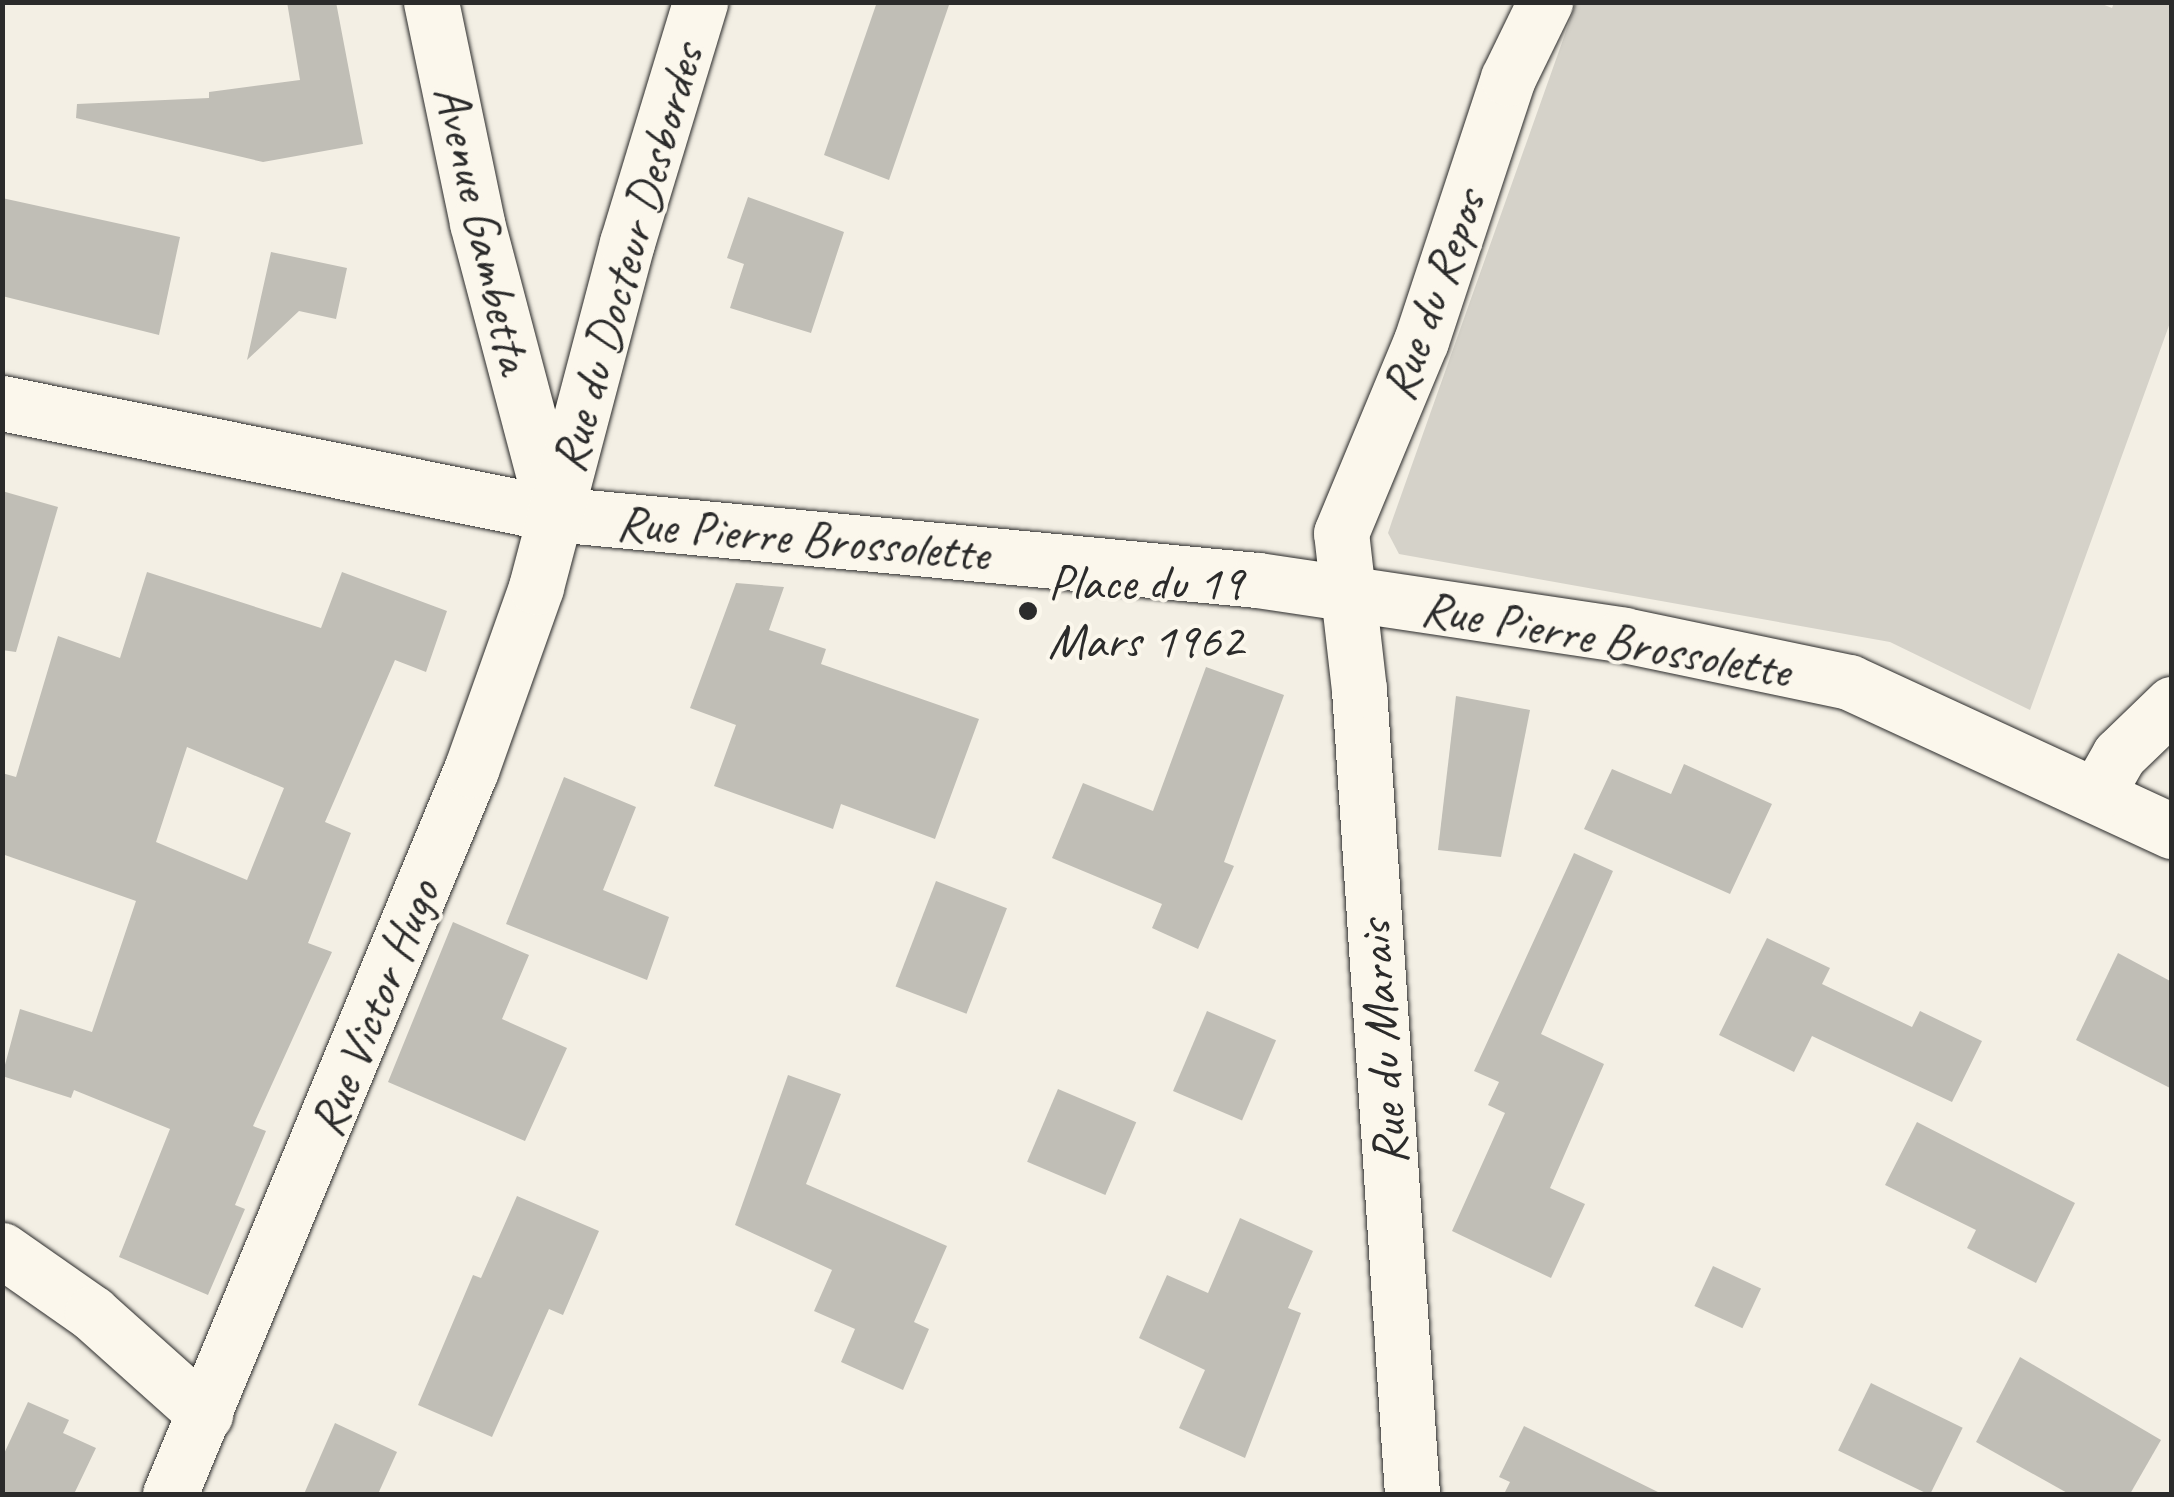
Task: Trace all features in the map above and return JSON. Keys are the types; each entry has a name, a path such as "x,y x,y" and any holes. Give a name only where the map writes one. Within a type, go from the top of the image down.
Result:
{"street":[{"name":"Avenue Gambetta","path":"431,2 476,223 554,514"},
{"name":"Rue du Docteur Desbordes","path":"554,514 700,2"},
{"name":"Rue du Repos","path":"1343,592 1341,534 1421,341 1508,78 1545,2"},
{"name":"Rue Pierre Brossolette","path":"2,403 554,514 1343,592 1432,611 1624,635 1849,682 2098,792 2172,831"},
{"name":"Rue Victor Hugo","path":"170,1494 471,770 536,587 554,514"},
{"name":"Rue du Marais","path":"1343,592 1358,690 1412,1494"},
{"path":"2098,792 2119,754 2172,704"},
{"path":"2,1250 92,1313 204,1414"}],"shaded area":[{"path":"2097,2 2112,8 2114,3 2171,3 2171,320 2030,710 1890,642 1399,554 1388,533 1576,3"}],"building":[{"path":"287,2 336,2 363,144 263,162 76,118 77,104 209,98 209,92 300,80"},
{"path":"877,2 950,2 889,180 824,155"},
{"path":"748,197 844,232 811,333 730,308 744,264 727,258"},
{"path":"2,198 180,237 159,335 2,296"},
{"path":"271,252 347,268 336,319 299,311 247,360"},
{"path":"2,491 58,507 16,652 2,650"},
{"path":"147,572 321,628 342,572 447,611 426,672 395,660 325,822 351,833 308,943 332,952 253,1126 266,1131 235,1205 245,1209 208,1295 119,1257 170,1129 74,1090 71,1098 2,1076 20,1009 92,1032 136,901 2,854 2,773 16,777 58,636 120,658","holes":["187,747 284,788 247,880 156,842"]},
{"path":"736,583 784,587 769,630 826,649 821,664 979,719 935,839 841,804 833,829 714,786 736,725 690,708"},
{"path":"1206,667 1284,695 1224,862 1234,866 1198,949 1152,928 1162,904 1052,858 1083,783 1153,811"},
{"path":"1456,696 1530,710 1501,857 1438,850"},
{"path":"1684,764 1772,804 1730,894 1584,829 1612,769 1671,794"},
{"path":"564,777 636,807 603,890 669,917 647,980 506,924"},
{"path":"1574,853 1613,871 1541,1034 1604,1064 1550,1188 1585,1204 1551,1278 1452,1231 1505,1113 1488,1105 1499,1082 1474,1071"},
{"path":"936,881 1007,908 966,1014 896,986"},
{"path":"453,922 529,955 502,1019 567,1048 525,1141 388,1082"},
{"path":"1767,938 1830,968 1822,984 1912,1027 1920,1011 1982,1041 1952,1102 1812,1036 1794,1072 1719,1035"},
{"path":"2118,953 2172,982 2172,1089 2076,1040"},
{"path":"1207,1011 1276,1040 1242,1120 1173,1091"},
{"path":"788,1075 841,1094 806,1184 947,1246 914,1322 929,1329 903,1390 841,1362 855,1329 814,1311 832,1270 735,1225"},
{"path":"1058,1089 1136,1122 1105,1195 1027,1162"},
{"path":"1917,1122 2075,1203 2036,1283 1967,1248 1976,1230 1885,1185"},
{"path":"517,1196 599,1231 563,1315 549,1309 492,1437 418,1405 473,1275 481,1278"},
{"path":"1240,1218 1313,1251 1288,1308 1301,1313 1245,1458 1179,1428 1205,1370 1139,1338 1167,1275 1208,1293"},
{"path":"1713,1266 1761,1288 1742,1328 1694,1306"},
{"path":"2020,1357 2161,1440 2130,1494 2069,1494 1976,1442"},
{"path":"1871,1383 1963,1428 1930,1494 1838,1450"},
{"path":"28,1402 69,1420 63,1433 96,1448 74,1494 2,1494 2,1458"},
{"path":"335,1423 397,1452 378,1494 304,1494"},
{"path":"1524,1426 1662,1494 1504,1494 1510,1482 1499,1477"}],"place":[{"name":"Place du 19 Mars 1962","path":"1028,611"}]}
